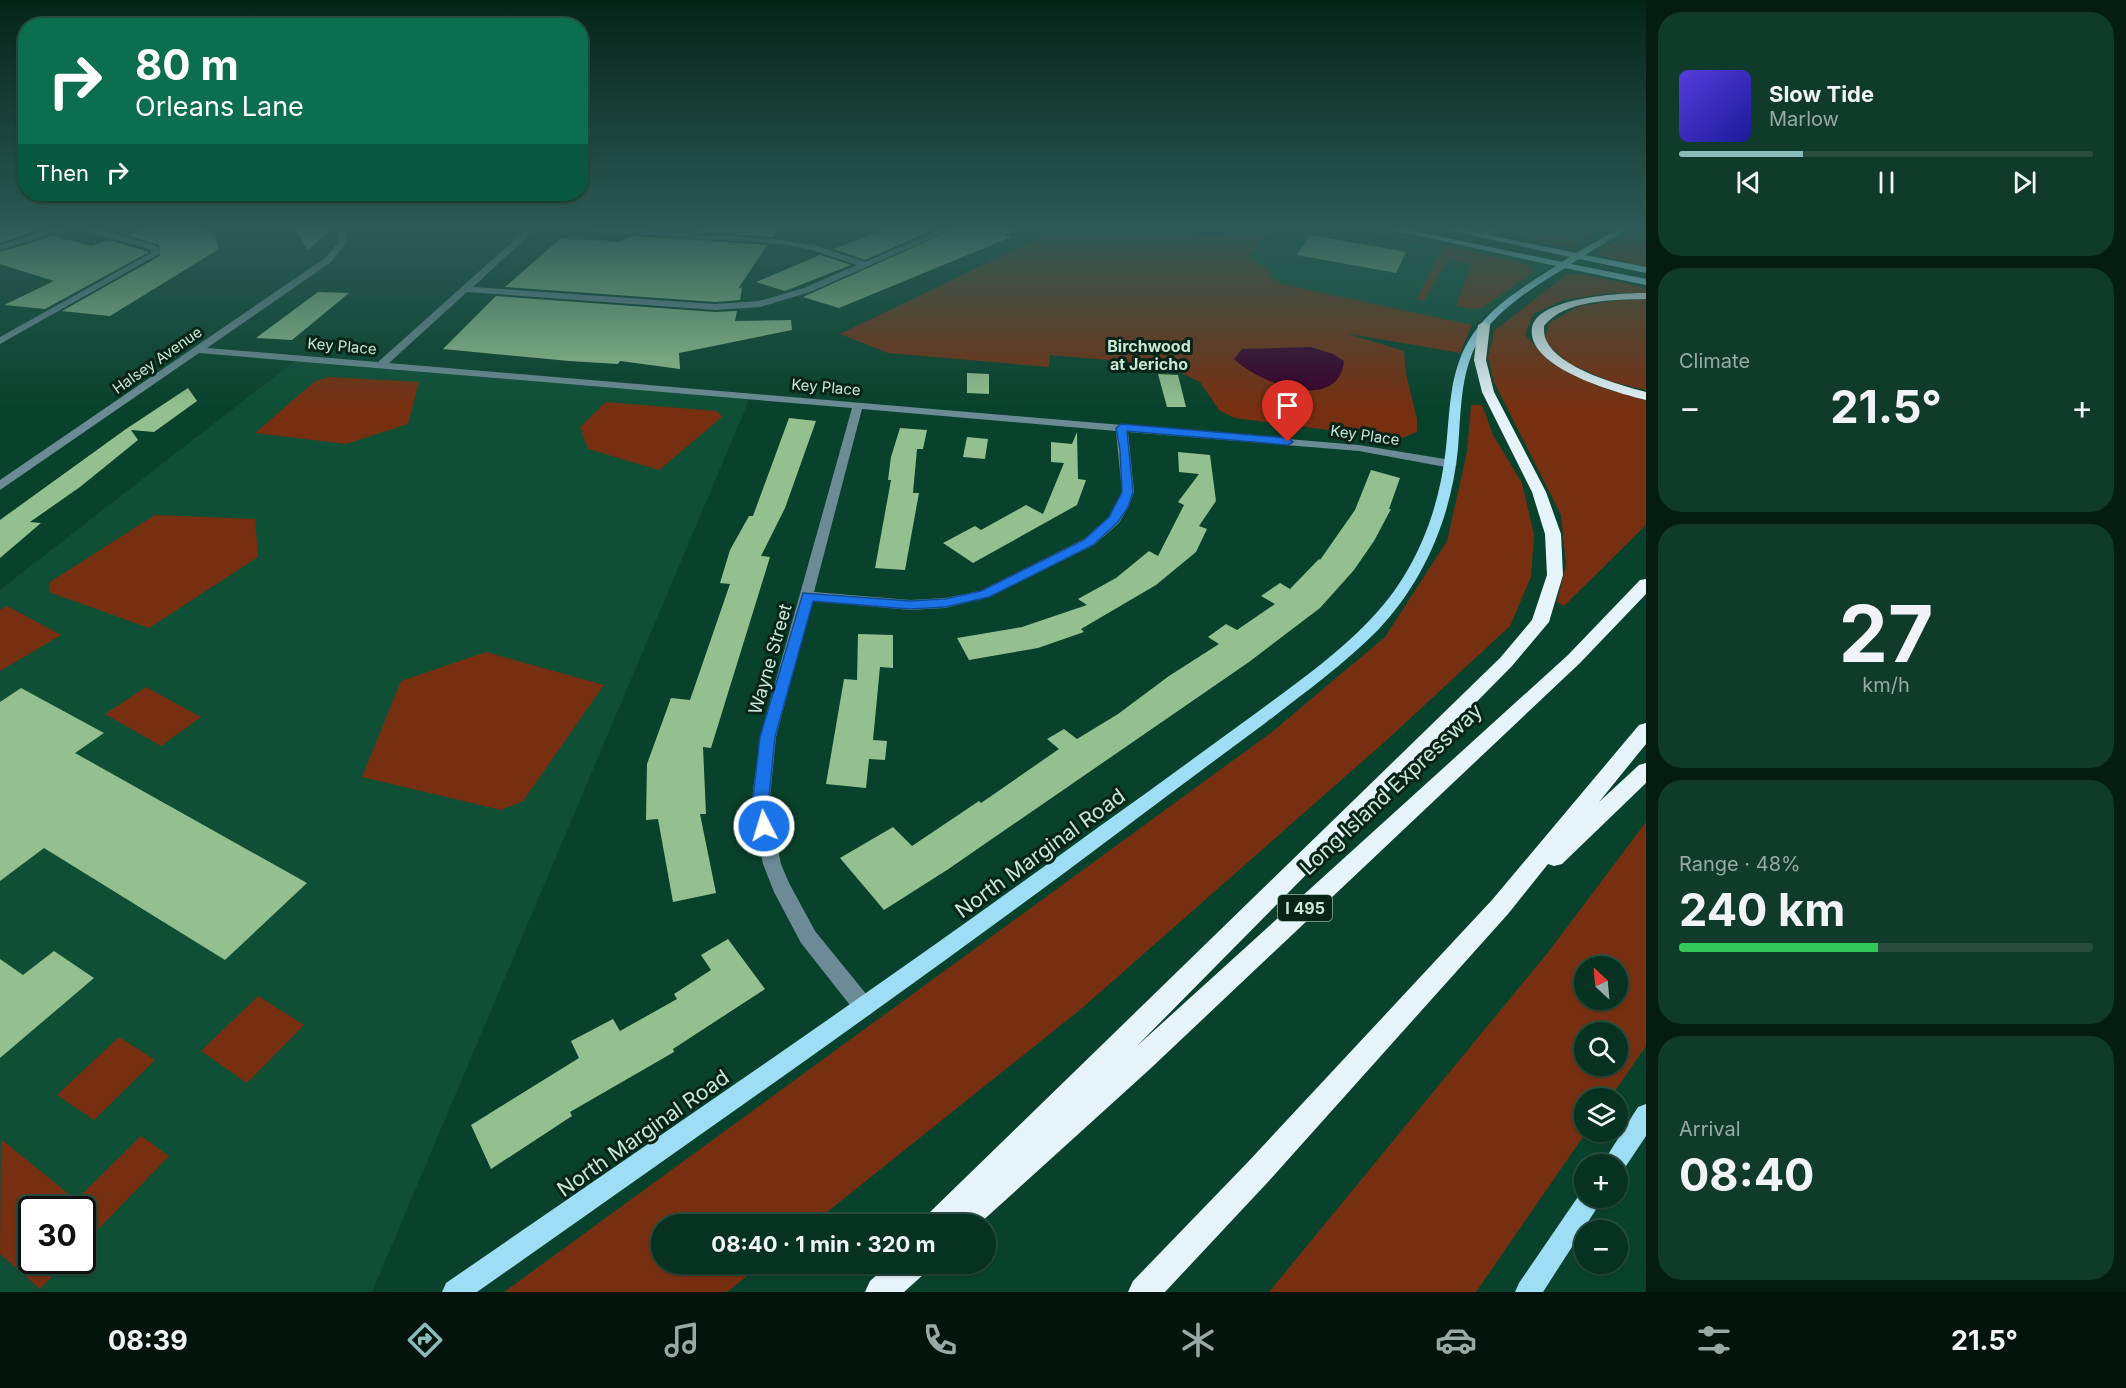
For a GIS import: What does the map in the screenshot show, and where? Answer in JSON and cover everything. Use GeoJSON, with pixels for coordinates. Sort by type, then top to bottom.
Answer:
{"type":"FeatureCollection","features":[{"type":"Feature","properties":{"kind":"highway"},"geometry":{"type":"LineString","coordinates":[[1646,296],[1607,297],[1576,303],[1554,311],[1541,322],[1538,337],[1544,347],[1564,364],[1609,385],[1646,396]]}},
{"type":"Feature","properties":{"kind":"highway"},"geometry":{"type":"LineString","coordinates":[[950,1214],[1506,663],[1540,622],[1555,575],[1553,534],[1539,492],[1488,392],[1480,360],[1484,325]]}},
{"type":"Feature","properties":{"kind":"highway","name":"Long Island Expressway"},"geometry":{"type":"LineString","coordinates":[[968,1214],[1141,1060],[1565,667],[1646,584]]}},
{"type":"Feature","properties":{"kind":"highway"},"geometry":{"type":"LineString","coordinates":[[1144,1292],[1257,1173],[1500,907],[1646,730]]}},
{"type":"Feature","properties":{"kind":"highway"},"geometry":{"type":"LineString","coordinates":[[1500,907],[1646,771]]}},
{"type":"Feature","properties":{"kind":"highway"},"geometry":{"type":"LineString","coordinates":[[872,1292],[890,1274]]}},
{"type":"Feature","properties":{"kind":"highway"},"geometry":{"type":"LineString","coordinates":[[881,1292],[901,1274]]}},
{"type":"Feature","properties":{"kind":"main road","name":"North Marginal Road"},"geometry":{"type":"LineString","coordinates":[[455,1292],[979,926],[1318,675],[1371,628],[1398,595],[1429,544],[1444,502],[1451,464],[1457,381],[1472,342],[1484,325],[1533,286]]}},
{"type":"Feature","properties":{"kind":"main road"},"geometry":{"type":"LineString","coordinates":[[1621,1154],[1646,1115]]}},
{"type":"Feature","properties":{"kind":"main road"},"geometry":{"type":"LineString","coordinates":[[1528,1292],[1585,1208]]}},
{"type":"Feature","properties":{"kind":"street"},"geometry":{"type":"LineString","coordinates":[[0,341],[97,286]]}},
{"type":"Feature","properties":{"kind":"street","name":"Halsey Avenue"},"geometry":{"type":"LineString","coordinates":[[4,481],[290,286]]}},
{"type":"Feature","properties":{"kind":"street"},"geometry":{"type":"LineString","coordinates":[[381,365],[469,286]]}},
{"type":"Feature","properties":{"kind":"street"},"geometry":{"type":"LineString","coordinates":[[466,289],[736,307],[782,299],[813,286]]}},
{"type":"Feature","properties":{"kind":"street","name":"Key Place"},"geometry":{"type":"LineString","coordinates":[[198,350],[1359,448],[1451,464]]}},
{"type":"Feature","properties":{"kind":"street","name":"Wayne Street"},"geometry":{"type":"LineString","coordinates":[[858,405],[768,737],[760,807],[772,864],[781,886],[808,937],[864,1007]]}},
{"type":"Feature","properties":{"kind":"street"},"geometry":{"type":"LineString","coordinates":[[807,596],[910,605],[945,603],[984,594],[1089,542],[1113,520],[1128,492],[1121,428]]}},
{"type":"Feature","properties":{"kind":"shaded area"},"geometry":{"type":"Polygon","coordinates":[[[939,286],[1293,286],[1472,325],[1460,353],[1345,333],[1404,351],[1406,374],[1417,419],[1417,432],[1400,439],[1234,418],[1219,410],[1200,382],[1164,365],[1050,355],[1049,367],[888,353],[840,334],[939,286]]]}},
{"type":"Feature","properties":{"kind":"shaded area"},"geometry":{"type":"Polygon","coordinates":[[[1293,286],[1522,286],[1472,325],[1293,286]]]}},
{"type":"Feature","properties":{"kind":"shaded area"},"geometry":{"type":"Polygon","coordinates":[[[1423,286],[1432,286],[1424,301],[1416,299],[1423,286]]]}},
{"type":"Feature","properties":{"kind":"shaded area"},"geometry":{"type":"Polygon","coordinates":[[[1463,286],[1513,286],[1482,308],[1471,309],[1456,306],[1463,286]]]}},
{"type":"Feature","properties":{"kind":"shaded area"},"geometry":{"type":"Polygon","coordinates":[[[1551,286],[1646,288],[1646,293],[1609,293],[1563,300],[1533,314],[1525,335],[1552,363],[1600,387],[1646,400],[1646,525],[1564,606],[1557,602],[1566,565],[1561,515],[1494,382],[1488,357],[1494,331],[1551,286]]]}},
{"type":"Feature","properties":{"kind":"shaded area"},"geometry":{"type":"Polygon","coordinates":[[[1646,299],[1646,390],[1612,382],[1570,364],[1544,342],[1549,323],[1579,306],[1646,299]]]}},
{"type":"Feature","properties":{"kind":"shaded area"},"geometry":{"type":"Polygon","coordinates":[[[1311,347],[1333,354],[1344,361],[1339,377],[1328,387],[1313,390],[1296,389],[1278,384],[1260,377],[1234,359],[1242,349],[1311,347]]]}},
{"type":"Feature","properties":{"kind":"shaded area"},"geometry":{"type":"Polygon","coordinates":[[[297,359],[750,398],[372,1292],[0,1292],[0,590],[297,359]]]}},
{"type":"Feature","properties":{"kind":"shaded area"},"geometry":{"type":"Polygon","coordinates":[[[329,377],[419,382],[408,424],[346,444],[255,433],[315,381],[329,377]]]}},
{"type":"Feature","properties":{"kind":"shaded area"},"geometry":{"type":"Polygon","coordinates":[[[606,402],[717,411],[722,417],[659,470],[588,449],[580,427],[606,402]]]}},
{"type":"Feature","properties":{"kind":"shaded area"},"geometry":{"type":"Polygon","coordinates":[[[1471,405],[1482,405],[1493,435],[1522,483],[1534,535],[1531,577],[1510,626],[1389,738],[1081,1009],[825,1214],[651,1214],[651,1274],[750,1274],[727,1292],[504,1292],[1272,732],[1385,637],[1447,541],[1467,452],[1471,405]]]}},
{"type":"Feature","properties":{"kind":"shaded area"},"geometry":{"type":"Polygon","coordinates":[[[155,515],[255,519],[258,557],[149,628],[49,592],[50,582],[155,515]]]}},
{"type":"Feature","properties":{"kind":"shaded area"},"geometry":{"type":"Polygon","coordinates":[[[7,606],[61,635],[0,671],[0,610],[7,606]]]}},
{"type":"Feature","properties":{"kind":"shaded area"},"geometry":{"type":"Polygon","coordinates":[[[486,652],[604,685],[523,801],[501,810],[362,777],[401,681],[486,652]]]}},
{"type":"Feature","properties":{"kind":"shaded area"},"geometry":{"type":"Polygon","coordinates":[[[146,687],[201,717],[161,746],[105,714],[146,687]]]}},
{"type":"Feature","properties":{"kind":"shaded area"},"geometry":{"type":"Polygon","coordinates":[[[1646,822],[1646,1046],[1628,1072],[1628,1022],[1574,1022],[1574,1076],[1625,1076],[1617,1088],[1574,1088],[1574,1142],[1579,1142],[1476,1292],[1269,1292],[1549,951],[1646,822]]]}},
{"type":"Feature","properties":{"kind":"shaded area"},"geometry":{"type":"Polygon","coordinates":[[[258,996],[304,1025],[247,1083],[201,1051],[258,996]]]}},
{"type":"Feature","properties":{"kind":"shaded area"},"geometry":{"type":"Polygon","coordinates":[[[119,1037],[155,1060],[94,1120],[57,1095],[119,1037]]]}},
{"type":"Feature","properties":{"kind":"shaded area"},"geometry":{"type":"Polygon","coordinates":[[[141,1136],[169,1156],[96,1232],[96,1196],[80,1196],[141,1136]]]}},
{"type":"Feature","properties":{"kind":"shaded area"},"geometry":{"type":"Polygon","coordinates":[[[1,1139],[71,1196],[18,1196],[18,1270],[0,1254],[1,1139]]]}},
{"type":"Feature","properties":{"kind":"shaded area"},"geometry":{"type":"Polygon","coordinates":[[[23,1274],[54,1274],[40,1289],[23,1274]]]}},
{"type":"Feature","properties":{"kind":"building"},"geometry":{"type":"Polygon","coordinates":[[[43,286],[86,286],[45,309],[4,305],[43,286]]]}},
{"type":"Feature","properties":{"kind":"building"},"geometry":{"type":"Polygon","coordinates":[[[106,286],[158,286],[110,316],[62,311],[106,286]]]}},
{"type":"Feature","properties":{"kind":"building"},"geometry":{"type":"Polygon","coordinates":[[[740,286],[738,289],[742,287],[740,300],[715,302],[505,287],[740,286]]]}},
{"type":"Feature","properties":{"kind":"building"},"geometry":{"type":"Polygon","coordinates":[[[770,286],[797,286],[785,291],[770,286]]]}},
{"type":"Feature","properties":{"kind":"building"},"geometry":{"type":"Polygon","coordinates":[[[827,286],[892,286],[839,308],[803,297],[827,286]]]}},
{"type":"Feature","properties":{"kind":"building"},"geometry":{"type":"Polygon","coordinates":[[[318,292],[349,293],[292,340],[256,338],[318,292]]]}},
{"type":"Feature","properties":{"kind":"building"},"geometry":{"type":"Polygon","coordinates":[[[496,296],[715,312],[737,311],[735,321],[791,320],[792,330],[679,353],[680,369],[620,361],[618,364],[569,361],[443,349],[496,296]]]}},
{"type":"Feature","properties":{"kind":"building"},"geometry":{"type":"Polygon","coordinates":[[[967,373],[989,374],[989,394],[967,393],[967,373]]]}},
{"type":"Feature","properties":{"kind":"building"},"geometry":{"type":"Polygon","coordinates":[[[1158,374],[1178,375],[1186,407],[1167,407],[1158,374]]]}},
{"type":"Feature","properties":{"kind":"building"},"geometry":{"type":"Polygon","coordinates":[[[188,388],[197,401],[154,432],[131,430],[138,440],[80,487],[30,522],[41,523],[0,558],[0,520],[126,429],[188,388]]]}},
{"type":"Feature","properties":{"kind":"building"},"geometry":{"type":"Polygon","coordinates":[[[789,418],[816,421],[785,508],[761,556],[770,557],[711,748],[703,747],[706,814],[700,814],[716,893],[673,902],[658,819],[646,820],[647,764],[671,698],[690,700],[730,584],[720,583],[730,550],[749,516],[753,516],[789,418]]]}},
{"type":"Feature","properties":{"kind":"building"},"geometry":{"type":"Polygon","coordinates":[[[900,428],[927,430],[923,449],[917,449],[913,493],[919,493],[905,570],[875,568],[891,480],[888,480],[891,457],[900,428]]]}},
{"type":"Feature","properties":{"kind":"building"},"geometry":{"type":"Polygon","coordinates":[[[1077,432],[1078,479],[1086,480],[1077,505],[973,563],[943,543],[975,526],[981,530],[1026,505],[1043,514],[1064,463],[1051,462],[1051,442],[1072,444],[1077,432]]]}},
{"type":"Feature","properties":{"kind":"building"},"geometry":{"type":"Polygon","coordinates":[[[967,437],[988,439],[985,459],[963,457],[967,437]]]}},
{"type":"Feature","properties":{"kind":"building"},"geometry":{"type":"Polygon","coordinates":[[[1178,452],[1210,455],[1216,501],[1199,526],[1207,529],[1196,552],[1156,585],[1081,629],[1084,632],[1038,648],[969,660],[957,638],[1022,627],[1087,605],[1078,599],[1116,578],[1149,551],[1158,556],[1184,505],[1178,502],[1199,474],[1179,472],[1178,452]]]}},
{"type":"Feature","properties":{"kind":"building"},"geometry":{"type":"Polygon","coordinates":[[[1371,470],[1400,478],[1389,509],[1391,509],[1374,541],[1354,570],[1320,608],[1249,662],[947,870],[884,910],[840,858],[893,827],[912,846],[979,801],[981,803],[1059,749],[1047,739],[1064,729],[1077,739],[1118,714],[1169,676],[1219,644],[1208,637],[1226,624],[1237,630],[1275,604],[1261,596],[1280,583],[1290,589],[1320,560],[1355,510],[1371,470]]]}},
{"type":"Feature","properties":{"kind":"building"},"geometry":{"type":"Polygon","coordinates":[[[858,634],[893,635],[893,668],[880,667],[873,740],[887,741],[885,760],[869,759],[866,788],[826,784],[844,679],[857,680],[858,634]]]}},
{"type":"Feature","properties":{"kind":"building"},"geometry":{"type":"Polygon","coordinates":[[[21,688],[104,733],[75,753],[307,883],[225,960],[44,848],[0,881],[0,702],[21,688]]]}},
{"type":"Feature","properties":{"kind":"building"},"geometry":{"type":"Polygon","coordinates":[[[728,939],[765,989],[673,1049],[674,1052],[570,1112],[572,1116],[491,1169],[471,1125],[579,1058],[571,1041],[613,1019],[620,1031],[677,999],[674,994],[711,970],[701,955],[728,939]]]}},
{"type":"Feature","properties":{"kind":"building"},"geometry":{"type":"Polygon","coordinates":[[[54,951],[94,978],[0,1058],[0,959],[23,975],[54,951]]]}},
{"type":"Feature","properties":{"kind":"district","name":"Birchwood at Jericho"},"geometry":{"type":"Point","coordinates":[1149,355]}},
{"type":"Feature","properties":{"kind":"route"},"geometry":{"type":"LineString","coordinates":[[764,826],[760,807],[768,737],[807,596],[910,605],[945,603],[984,594],[1008,584],[1089,542],[1113,520],[1128,492],[1128,472],[1121,428],[1288,442]]}}]}
